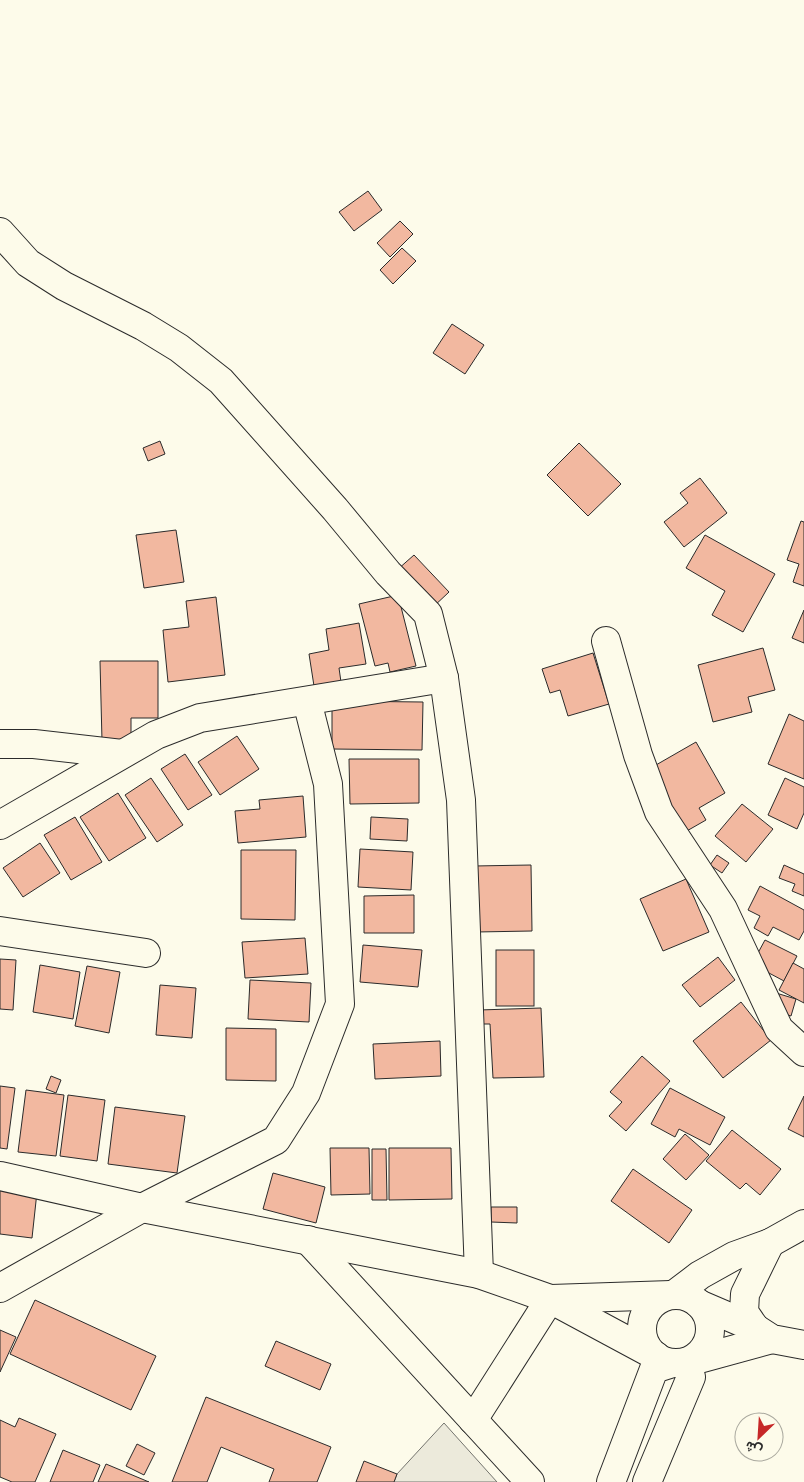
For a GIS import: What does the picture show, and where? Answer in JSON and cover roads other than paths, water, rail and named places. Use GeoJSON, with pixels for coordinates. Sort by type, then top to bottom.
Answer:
{"type":"FeatureCollection","features":[{"type":"Feature","properties":{"kind":"street"},"geometry":{"type":"LineString","coordinates":[[0,232],[28,263],[64,286],[135,321],[172,343],[222,381],[336,510],[388,573],[428,614],[444,678],[461,800],[479,1274]]}},
{"type":"Feature","properties":{"kind":"street"},"geometry":{"type":"LineString","coordinates":[[606,641],[638,755],[659,812],[723,909],[779,1029],[804,1052]]}},
{"type":"Feature","properties":{"kind":"street"},"geometry":{"type":"LineString","coordinates":[[0,825],[156,735],[200,718],[444,678]]}},
{"type":"Feature","properties":{"kind":"street"},"geometry":{"type":"LineString","coordinates":[[0,1288],[142,1208],[276,1140],[306,1093],[340,1004],[328,784],[307,701]]}},
{"type":"Feature","properties":{"kind":"street"},"geometry":{"type":"LineString","coordinates":[[0,744],[34,744],[122,754]]}},
{"type":"Feature","properties":{"kind":"street"},"geometry":{"type":"LineString","coordinates":[[0,931],[146,953]]}},
{"type":"Feature","properties":{"kind":"street"},"geometry":{"type":"LineString","coordinates":[[0,1176],[142,1208],[479,1274],[550,1299],[672,1360],[763,1333]]}},
{"type":"Feature","properties":{"kind":"street"},"geometry":{"type":"LineString","coordinates":[[647,1482],[691,1377],[672,1360],[648,1348],[643,1337],[642,1325],[645,1314],[653,1302],[682,1298],[700,1275],[734,1256],[770,1243],[804,1224]]}},
{"type":"Feature","properties":{"kind":"street"},"geometry":{"type":"LineString","coordinates":[[308,1240],[530,1482]]}},
{"type":"Feature","properties":{"kind":"street"},"geometry":{"type":"LineString","coordinates":[[763,1333],[744,1312],[745,1294],[770,1243]]}},
{"type":"Feature","properties":{"kind":"street"},"geometry":{"type":"LineString","coordinates":[[550,1299],[682,1298],[763,1333],[804,1345]]}},
{"type":"Feature","properties":{"kind":"street"},"geometry":{"type":"LineString","coordinates":[[611,1482],[654,1369],[704,1348],[709,1337],[708,1318],[682,1298]]}},
{"type":"Feature","properties":{"kind":"street"},"geometry":{"type":"LineString","coordinates":[[473,1420],[550,1299]]}}]}
